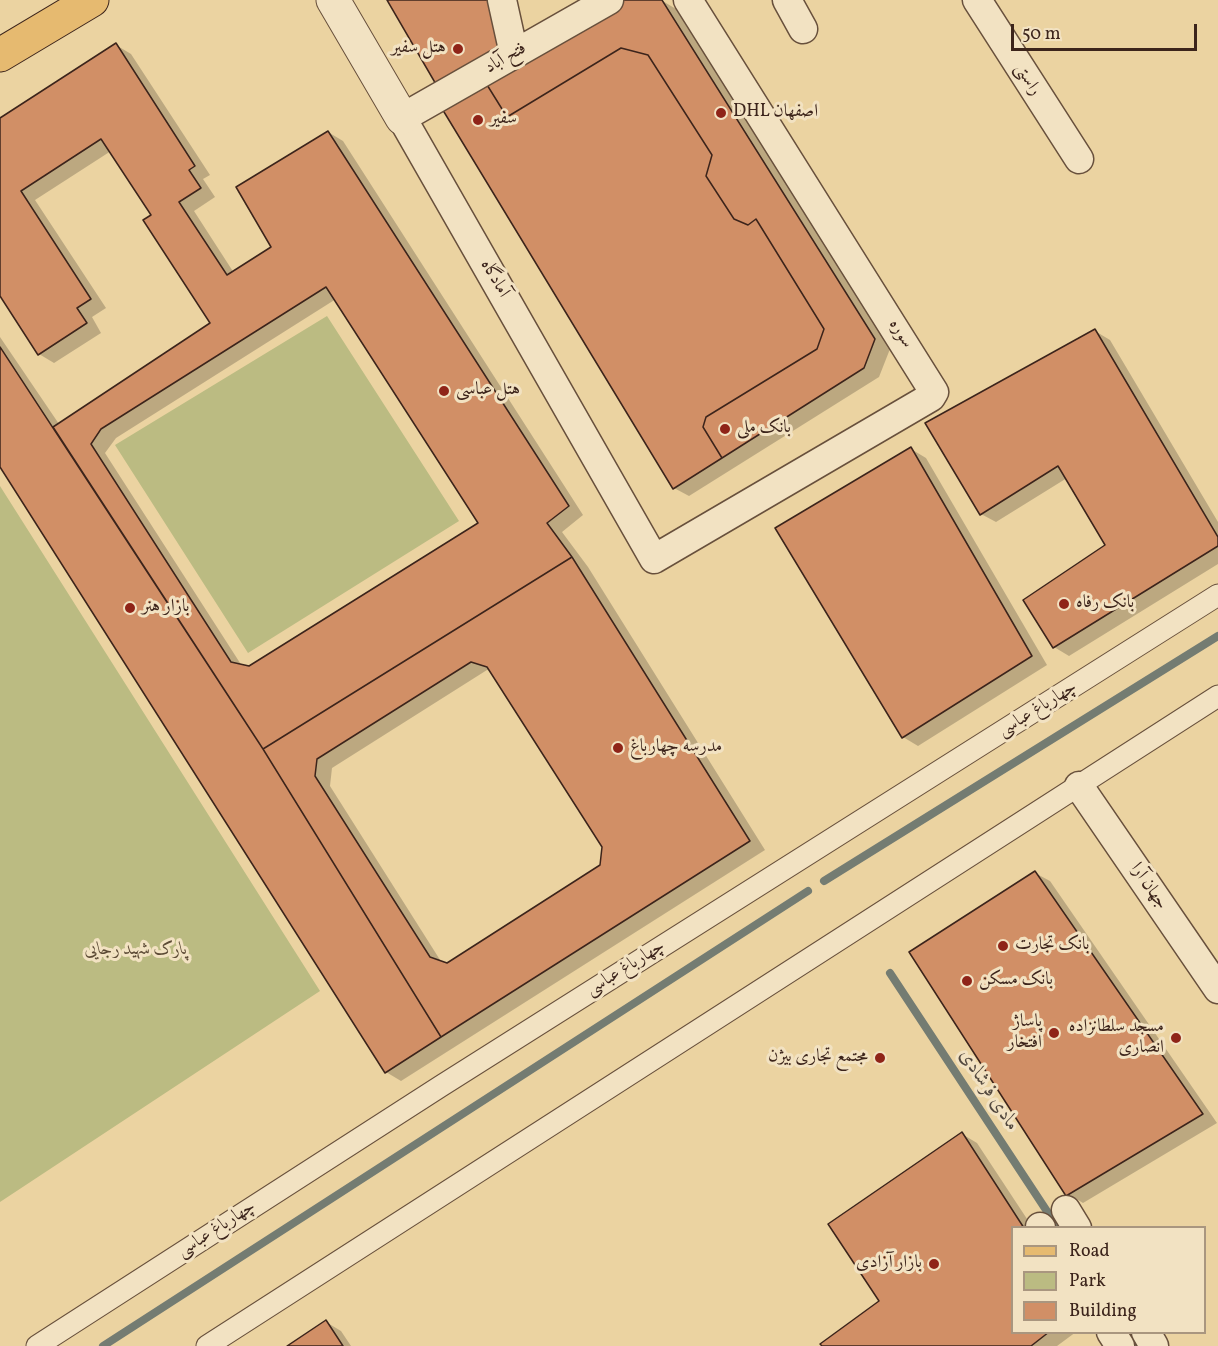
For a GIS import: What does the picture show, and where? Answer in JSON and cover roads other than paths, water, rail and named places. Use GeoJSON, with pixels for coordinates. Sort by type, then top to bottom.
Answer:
{"type":"FeatureCollection","features":[{"type":"Feature","properties":{"kind":"main road"},"geometry":{"type":"LineString","coordinates":[[0,55],[92,0]]}},
{"type":"Feature","properties":{"kind":"street","name":"آمادگاه"},"geometry":{"type":"LineString","coordinates":[[333,0],[654,559]]}},
{"type":"Feature","properties":{"kind":"street"},"geometry":{"type":"LineString","coordinates":[[502,0],[514,54]]}},
{"type":"Feature","properties":{"kind":"street","name":"فتح آباد"},"geometry":{"type":"LineString","coordinates":[[402,118],[609,0]]}},
{"type":"Feature","properties":{"kind":"street","name":"سوره"},"geometry":{"type":"LineString","coordinates":[[654,559],[931,397],[934,392],[688,0]]}},
{"type":"Feature","properties":{"kind":"street"},"geometry":{"type":"LineString","coordinates":[[787,0],[803,30]]}},
{"type":"Feature","properties":{"kind":"street","name":"راستی"},"geometry":{"type":"LineString","coordinates":[[977,0],[1079,159]]}},
{"type":"Feature","properties":{"kind":"street","name":"چهارباغ عباسی"},"geometry":{"type":"LineString","coordinates":[[37,1346],[450,1079],[1218,595]]}},
{"type":"Feature","properties":{"kind":"street"},"geometry":{"type":"LineString","coordinates":[[207,1346],[1218,696]]}},
{"type":"Feature","properties":{"kind":"street","name":"جهان آرا"},"geometry":{"type":"LineString","coordinates":[[1079,786],[1218,989]]}},
{"type":"Feature","properties":{"kind":"waterway"},"geometry":{"type":"LineString","coordinates":[[824,881],[1218,636]]}},
{"type":"Feature","properties":{"kind":"waterway"},"geometry":{"type":"LineString","coordinates":[[103,1346],[808,891]]}},
{"type":"Feature","properties":{"kind":"waterway","name":"مادی فرشادی"},"geometry":{"type":"LineString","coordinates":[[890,973],[1057,1226]]}},
{"type":"Feature","properties":{"kind":"waterway","name":"مادی فرشادی"},"geometry":{"type":"LineString","coordinates":[[1129,1334],[1137,1346]]}},
{"type":"Feature","properties":{"kind":"place","name":"هتل سفیر"},"geometry":{"type":"Point","coordinates":[458,49]}},
{"type":"Feature","properties":{"kind":"place","name":"DHL اصفهان"},"geometry":{"type":"Point","coordinates":[721,113]}},
{"type":"Feature","properties":{"kind":"place","name":"سفیر"},"geometry":{"type":"Point","coordinates":[478,120]}},
{"type":"Feature","properties":{"kind":"place","name":"هتل عباسی"},"geometry":{"type":"Point","coordinates":[444,391]}},
{"type":"Feature","properties":{"kind":"place","name":"بانک ملی"},"geometry":{"type":"Point","coordinates":[725,429]}},
{"type":"Feature","properties":{"kind":"place","name":"بانک رفاه"},"geometry":{"type":"Point","coordinates":[1064,604]}},
{"type":"Feature","properties":{"kind":"place","name":"بازار هنر"},"geometry":{"type":"Point","coordinates":[130,608]}},
{"type":"Feature","properties":{"kind":"place","name":"مدرسه چهارباغ"},"geometry":{"type":"Point","coordinates":[618,748]}},
{"type":"Feature","properties":{"kind":"place","name":"بانک تجارت"},"geometry":{"type":"Point","coordinates":[1003,946]}},
{"type":"Feature","properties":{"kind":"place","name":"بانک مسکن"},"geometry":{"type":"Point","coordinates":[967,981]}},
{"type":"Feature","properties":{"kind":"place","name":"پاساژ افتخار"},"geometry":{"type":"Point","coordinates":[1054,1033]}},
{"type":"Feature","properties":{"kind":"place","name":"مسجد سلطانزاده انصاری"},"geometry":{"type":"Point","coordinates":[1176,1038]}},
{"type":"Feature","properties":{"kind":"place","name":"مجتمع تجاری بیژن"},"geometry":{"type":"Point","coordinates":[880,1058]}},
{"type":"Feature","properties":{"kind":"place","name":"بازار آزادی"},"geometry":{"type":"Point","coordinates":[934,1264]}},
{"type":"Feature","properties":{"kind":"park label","name":"پارک شهید رجایی"},"geometry":{"type":"Point","coordinates":[136,951]}}]}
